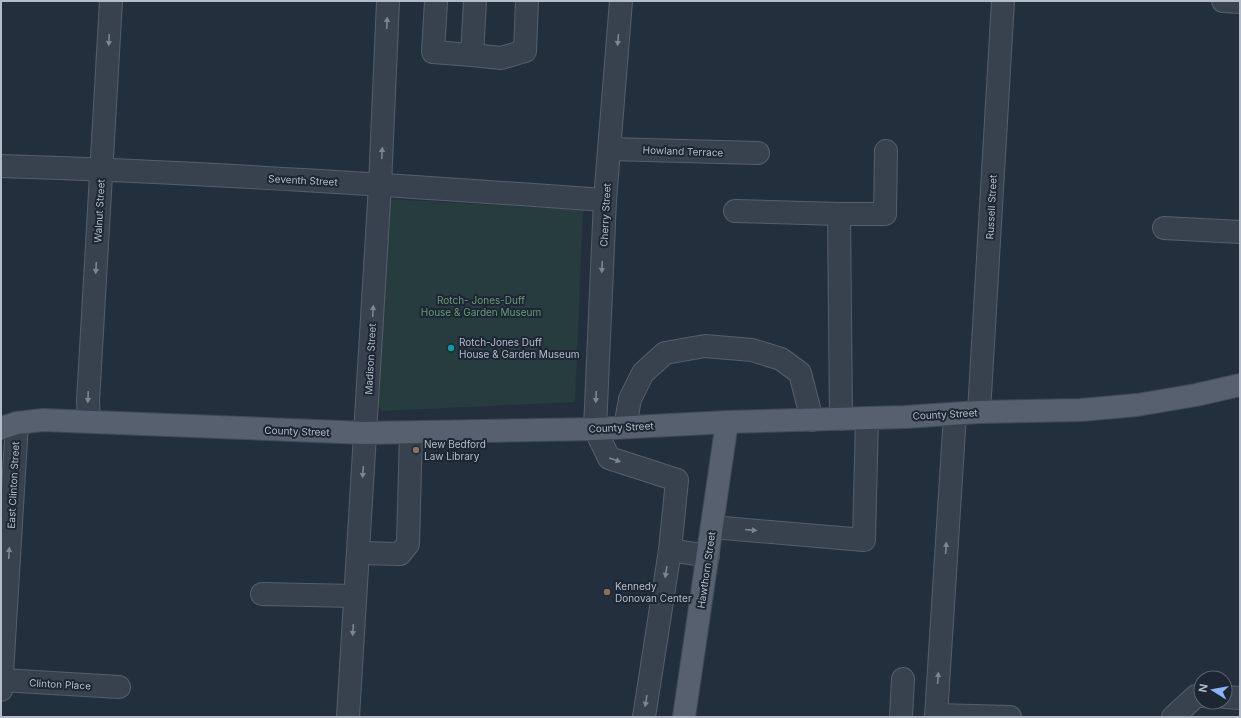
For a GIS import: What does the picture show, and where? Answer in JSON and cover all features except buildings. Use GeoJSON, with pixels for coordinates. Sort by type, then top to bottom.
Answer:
{"type":"FeatureCollection","features":[{"type":"Feature","properties":{"kind":"main road","name":"County Street"},"geometry":{"type":"LineString","coordinates":[[9,425],[44,420],[89,421],[365,433],[595,429],[979,412],[1081,410],[1137,405],[1196,395],[1240,385]]}},
{"type":"Feature","properties":{"kind":"main road","name":"Hawthorn Street"},"geometry":{"type":"LineString","coordinates":[[684,717],[727,422]]}},
{"type":"Feature","properties":{"kind":"street","name":"Walnut Street"},"geometry":{"type":"LineString","coordinates":[[89,421],[88,393],[111,1]]}},
{"type":"Feature","properties":{"kind":"street","name":"Madison Street"},"geometry":{"type":"LineString","coordinates":[[348,717],[380,184],[388,1]]}},
{"type":"Feature","properties":{"kind":"street"},"geometry":{"type":"LineString","coordinates":[[436,1],[433,52],[501,58],[525,51],[528,1]]}},
{"type":"Feature","properties":{"kind":"street"},"geometry":{"type":"LineString","coordinates":[[472,55],[475,1]]}},
{"type":"Feature","properties":{"kind":"street","name":"Cherry Street"},"geometry":{"type":"LineString","coordinates":[[595,429],[605,200],[621,1]]}},
{"type":"Feature","properties":{"kind":"street","name":"Russell Street"},"geometry":{"type":"LineString","coordinates":[[979,412],[1003,1]]}},
{"type":"Feature","properties":{"kind":"street"},"geometry":{"type":"LineString","coordinates":[[1223,1],[1240,2]]}},
{"type":"Feature","properties":{"kind":"street","name":"Howland Terrace"},"geometry":{"type":"LineString","coordinates":[[609,149],[758,153]]}},
{"type":"Feature","properties":{"kind":"street"},"geometry":{"type":"LineString","coordinates":[[735,211],[885,214],[886,151]]}},
{"type":"Feature","properties":{"kind":"street","name":"Seventh Street"},"geometry":{"type":"LineString","coordinates":[[1,166],[102,169],[380,184],[605,200]]}},
{"type":"Feature","properties":{"kind":"street"},"geometry":{"type":"LineString","coordinates":[[839,214],[841,419]]}},
{"type":"Feature","properties":{"kind":"street"},"geometry":{"type":"LineString","coordinates":[[1164,228],[1240,232]]}},
{"type":"Feature","properties":{"kind":"street"},"geometry":{"type":"LineString","coordinates":[[625,427],[630,399],[643,373],[665,354],[705,346],[752,350],[781,359],[800,373],[812,420]]}},
{"type":"Feature","properties":{"kind":"street"},"geometry":{"type":"LineString","coordinates":[[955,414],[936,716],[1010,717]]}},
{"type":"Feature","properties":{"kind":"street"},"geometry":{"type":"LineString","coordinates":[[712,527],[864,540],[867,418]]}},
{"type":"Feature","properties":{"kind":"street","name":"East Clinton Street"},"geometry":{"type":"LineString","coordinates":[[1,685],[9,425]]}},
{"type":"Feature","properties":{"kind":"street"},"geometry":{"type":"LineString","coordinates":[[595,429],[609,458],[677,480],[670,550],[644,717]]}},
{"type":"Feature","properties":{"kind":"street"},"geometry":{"type":"LineString","coordinates":[[358,553],[400,554],[408,544],[412,433]]}},
{"type":"Feature","properties":{"kind":"street"},"geometry":{"type":"LineString","coordinates":[[670,550],[708,556]]}},
{"type":"Feature","properties":{"kind":"street"},"geometry":{"type":"LineString","coordinates":[[262,594],[355,596]]}},
{"type":"Feature","properties":{"kind":"street"},"geometry":{"type":"LineString","coordinates":[[901,717],[903,679]]}},
{"type":"Feature","properties":{"kind":"street","name":"Clinton Place"},"geometry":{"type":"LineString","coordinates":[[1,685],[119,687]]}},
{"type":"Feature","properties":{"kind":"street"},"geometry":{"type":"LineString","coordinates":[[1173,717],[1193,699]]}},
{"type":"Feature","properties":{"kind":"green space","name":"Rotch- Jones-Duff House & Garden Museum"},"geometry":{"type":"Polygon","coordinates":[[[390,199],[583,210],[575,402],[382,411],[378,405],[390,199]]]}},
{"type":"Feature","properties":{"kind":"place","name":"Rotch-Jones Duff House & Garden Museum"},"geometry":{"type":"Point","coordinates":[451,348]}},
{"type":"Feature","properties":{"kind":"place","name":"New Bedford Law Library"},"geometry":{"type":"Point","coordinates":[416,450]}},
{"type":"Feature","properties":{"kind":"place","name":"Kennedy Donovan Center"},"geometry":{"type":"Point","coordinates":[607,592]}}]}
